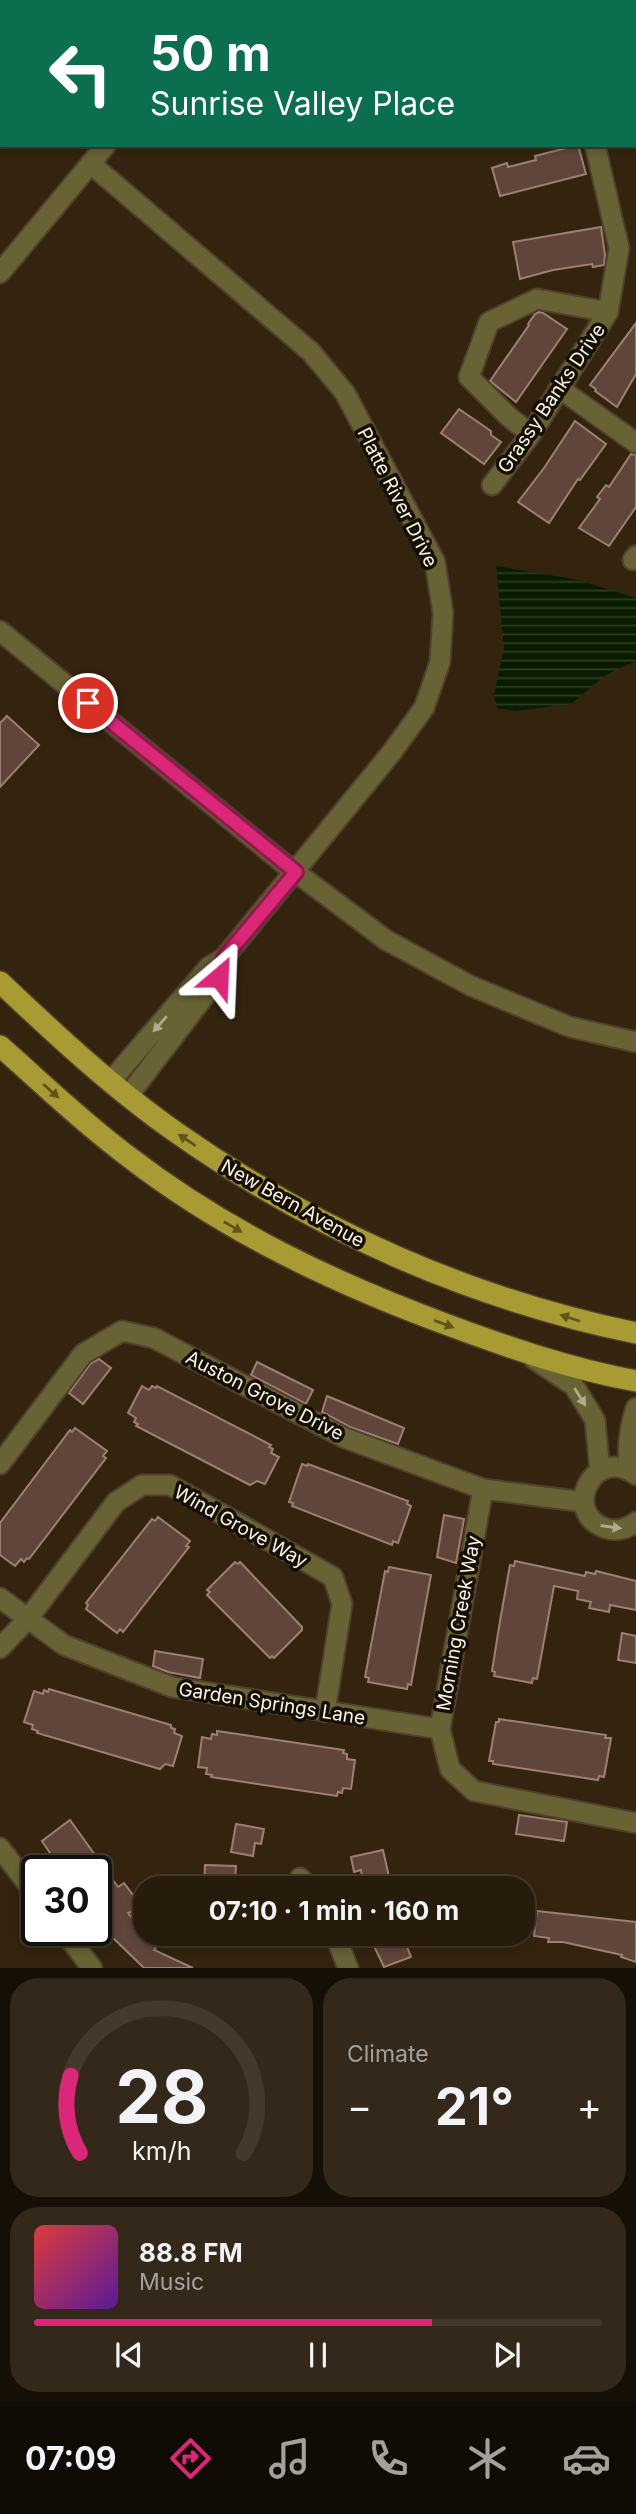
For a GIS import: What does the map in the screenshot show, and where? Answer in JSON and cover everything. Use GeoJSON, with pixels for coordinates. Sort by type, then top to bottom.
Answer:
{"type":"FeatureCollection","features":[{"type":"Feature","properties":{"kind":"main road","name":"New Bern Avenue"},"geometry":{"type":"LineString","coordinates":[[0,982],[110,1082],[175,1132],[242,1178],[373,1248],[441,1276],[582,1322],[636,1333]]}},
{"type":"Feature","properties":{"kind":"main road"},"geometry":{"type":"LineString","coordinates":[[0,1046],[129,1157],[228,1224],[323,1275],[380,1300],[527,1355],[636,1381]]}},
{"type":"Feature","properties":{"kind":"street"},"geometry":{"type":"LineString","coordinates":[[0,273],[104,147]]}},
{"type":"Feature","properties":{"kind":"street","name":"Grassy Banks Drive"},"geometry":{"type":"LineString","coordinates":[[492,485],[531,434],[608,312],[619,248],[595,147]]}},
{"type":"Feature","properties":{"kind":"street","name":"Platte River Drive"},"geometry":{"type":"LineString","coordinates":[[91,164],[311,352],[345,393],[435,562],[443,613],[440,662],[424,708],[392,752],[224,958],[209,967],[110,1082]]}},
{"type":"Feature","properties":{"kind":"street"},"geometry":{"type":"LineString","coordinates":[[531,434],[509,417],[469,377],[489,322],[537,299],[608,312]]}},
{"type":"Feature","properties":{"kind":"street"},"geometry":{"type":"LineString","coordinates":[[559,388],[636,443]]}},
{"type":"Feature","properties":{"kind":"street"},"geometry":{"type":"LineString","coordinates":[[0,631],[296,872],[386,940],[471,986],[570,1027],[636,1042]]}},
{"type":"Feature","properties":{"kind":"street","name":"Platte River Drive"},"geometry":{"type":"LineString","coordinates":[[128,1096],[219,977],[224,958]]}},
{"type":"Feature","properties":{"kind":"street","name":"Auston Grove Drive"},"geometry":{"type":"LineString","coordinates":[[0,1464],[83,1354],[122,1331],[154,1338],[345,1438],[483,1489],[584,1502]]}},
{"type":"Feature","properties":{"kind":"street"},"geometry":{"type":"LineString","coordinates":[[527,1355],[574,1386],[595,1420],[600,1471]]}},
{"type":"Feature","properties":{"kind":"street"},"geometry":{"type":"LineString","coordinates":[[633,1473],[627,1458],[629,1429],[636,1408]]}},
{"type":"Feature","properties":{"kind":"street"},"geometry":{"type":"LineString","coordinates":[[633,1473],[613,1467],[600,1471],[588,1482],[584,1502],[593,1520],[601,1526],[622,1529],[636,1522]]}},
{"type":"Feature","properties":{"kind":"street","name":"Wind Grove Way"},"geometry":{"type":"LineString","coordinates":[[0,1648],[27,1620],[116,1502],[142,1485],[170,1486],[333,1577],[342,1604],[325,1712]]}},
{"type":"Feature","properties":{"kind":"street","name":"Morning Creek Way"},"geometry":{"type":"LineString","coordinates":[[483,1489],[440,1728],[450,1769],[474,1791],[636,1823]]}},
{"type":"Feature","properties":{"kind":"street","name":"Garden Springs Lane"},"geometry":{"type":"LineString","coordinates":[[0,1598],[64,1645],[172,1687],[440,1728]]}},
{"type":"Feature","properties":{"kind":"street"},"geometry":{"type":"LineString","coordinates":[[0,1848],[21,1875]]}},
{"type":"Feature","properties":{"kind":"street"},"geometry":{"type":"LineString","coordinates":[[75,1946],[92,1968]]}},
{"type":"Feature","properties":{"kind":"street"},"geometry":{"type":"LineString","coordinates":[[340,1946],[348,1968]]}},
{"type":"Feature","properties":{"kind":"shaded area"},"geometry":{"type":"Polygon","coordinates":[[[496,566],[579,580],[636,598],[636,661],[606,675],[571,704],[516,711],[497,708],[494,695],[504,648],[496,566]]]}},
{"type":"Feature","properties":{"kind":"building"},"geometry":{"type":"Polygon","coordinates":[[[579,147],[586,174],[500,196],[492,168],[507,163],[508,167],[536,160],[535,156],[579,147]]]}},
{"type":"Feature","properties":{"kind":"building"},"geometry":{"type":"Polygon","coordinates":[[[601,227],[604,265],[593,267],[592,264],[553,270],[520,279],[513,242],[601,227]]]}},
{"type":"Feature","properties":{"kind":"building"},"geometry":{"type":"Polygon","coordinates":[[[539,312],[567,329],[516,402],[490,381],[535,314],[539,312]]]}},
{"type":"Feature","properties":{"kind":"building"},"geometry":{"type":"Polygon","coordinates":[[[636,323],[636,374],[617,407],[590,385],[636,323]]]}},
{"type":"Feature","properties":{"kind":"building"},"geometry":{"type":"Polygon","coordinates":[[[459,409],[491,431],[491,435],[501,442],[484,464],[441,433],[459,409]]]}},
{"type":"Feature","properties":{"kind":"building"},"geometry":{"type":"Polygon","coordinates":[[[575,421],[606,444],[580,480],[578,479],[549,523],[518,502],[575,421]]]}},
{"type":"Feature","properties":{"kind":"building"},"geometry":{"type":"Polygon","coordinates":[[[631,454],[636,455],[636,507],[609,546],[579,528],[600,499],[597,497],[606,485],[609,487],[631,454]]]}},
{"type":"Feature","properties":{"kind":"building"},"geometry":{"type":"Polygon","coordinates":[[[7,716],[39,745],[0,787],[0,723],[7,716]]]}},
{"type":"Feature","properties":{"kind":"building"},"geometry":{"type":"Polygon","coordinates":[[[99,1359],[111,1368],[83,1404],[69,1393],[91,1363],[99,1359]]]}},
{"type":"Feature","properties":{"kind":"building"},"geometry":{"type":"Polygon","coordinates":[[[257,1362],[313,1390],[306,1404],[251,1375],[257,1362]]]}},
{"type":"Feature","properties":{"kind":"building"},"geometry":{"type":"Polygon","coordinates":[[[142,1386],[149,1390],[152,1386],[157,1386],[271,1445],[271,1453],[279,1457],[265,1484],[257,1481],[250,1485],[136,1426],[136,1418],[128,1413],[142,1386]]]}},
{"type":"Feature","properties":{"kind":"building"},"geometry":{"type":"Polygon","coordinates":[[[327,1396],[404,1428],[398,1444],[350,1427],[322,1412],[327,1396]]]}},
{"type":"Feature","properties":{"kind":"building"},"geometry":{"type":"Polygon","coordinates":[[[75,1428],[107,1451],[103,1456],[106,1458],[29,1559],[24,1562],[21,1559],[15,1566],[0,1555],[0,1523],[70,1430],[72,1432],[75,1428]]]}},
{"type":"Feature","properties":{"kind":"building"},"geometry":{"type":"Polygon","coordinates":[[[302,1464],[408,1501],[407,1504],[411,1506],[398,1543],[393,1541],[392,1545],[292,1506],[293,1503],[289,1502],[302,1464]]]}},
{"type":"Feature","properties":{"kind":"building"},"geometry":{"type":"Polygon","coordinates":[[[444,1515],[464,1519],[456,1563],[437,1557],[444,1515]]]}},
{"type":"Feature","properties":{"kind":"building"},"geometry":{"type":"Polygon","coordinates":[[[158,1517],[190,1541],[186,1546],[189,1547],[123,1632],[120,1629],[117,1633],[86,1609],[86,1603],[152,1519],[155,1521],[158,1517]]]}},
{"type":"Feature","properties":{"kind":"building"},"geometry":{"type":"Polygon","coordinates":[[[515,1561],[585,1576],[586,1572],[595,1574],[596,1571],[636,1581],[636,1610],[610,1605],[609,1612],[589,1608],[591,1602],[577,1599],[578,1591],[554,1586],[537,1679],[533,1678],[532,1683],[494,1676],[495,1672],[492,1671],[510,1565],[514,1566],[515,1561]]]}},
{"type":"Feature","properties":{"kind":"building"},"geometry":{"type":"Polygon","coordinates":[[[235,1562],[240,1562],[302,1627],[274,1658],[270,1658],[207,1595],[210,1592],[207,1590],[235,1562]]]}},
{"type":"Feature","properties":{"kind":"building"},"geometry":{"type":"Polygon","coordinates":[[[389,1567],[431,1575],[411,1685],[408,1684],[407,1689],[368,1682],[369,1678],[365,1677],[385,1571],[388,1572],[389,1567]]]}},
{"type":"Feature","properties":{"kind":"building"},"geometry":{"type":"Polygon","coordinates":[[[622,1633],[636,1636],[636,1663],[618,1660],[622,1633]]]}},
{"type":"Feature","properties":{"kind":"building"},"geometry":{"type":"Polygon","coordinates":[[[155,1651],[203,1659],[200,1678],[168,1672],[153,1666],[155,1651]]]}},
{"type":"Feature","properties":{"kind":"building"},"geometry":{"type":"Polygon","coordinates":[[[49,1689],[171,1725],[171,1728],[175,1729],[174,1733],[182,1736],[173,1766],[165,1764],[160,1769],[37,1733],[38,1731],[32,1729],[33,1725],[24,1722],[34,1691],[43,1694],[44,1690],[48,1692],[49,1689]]]}},
{"type":"Feature","properties":{"kind":"building"},"geometry":{"type":"Polygon","coordinates":[[[499,1719],[606,1735],[605,1738],[611,1738],[604,1777],[599,1776],[598,1780],[493,1764],[493,1761],[489,1761],[496,1722],[499,1722],[499,1719]]]}},
{"type":"Feature","properties":{"kind":"building"},"geometry":{"type":"Polygon","coordinates":[[[217,1731],[344,1750],[347,1759],[355,1760],[351,1789],[343,1788],[342,1793],[338,1792],[337,1796],[211,1777],[212,1775],[206,1774],[207,1768],[198,1767],[202,1737],[211,1739],[212,1734],[217,1735],[217,1731]]]}},
{"type":"Feature","properties":{"kind":"building"},"geometry":{"type":"Polygon","coordinates":[[[519,1815],[567,1822],[564,1841],[516,1834],[519,1815]]]}},
{"type":"Feature","properties":{"kind":"building"},"geometry":{"type":"Polygon","coordinates":[[[70,1820],[95,1855],[51,1855],[42,1841],[70,1820]]]}},
{"type":"Feature","properties":{"kind":"building"},"geometry":{"type":"Polygon","coordinates":[[[236,1824],[264,1829],[261,1844],[255,1843],[253,1856],[231,1852],[236,1824]]]}},
{"type":"Feature","properties":{"kind":"building"},"geometry":{"type":"Polygon","coordinates":[[[383,1850],[389,1876],[362,1876],[361,1870],[354,1872],[351,1857],[383,1850]]]}},
{"type":"Feature","properties":{"kind":"building"},"geometry":{"type":"Polygon","coordinates":[[[205,1865],[236,1866],[235,1876],[205,1876],[205,1865]]]}},
{"type":"Feature","properties":{"kind":"building"},"geometry":{"type":"Polygon","coordinates":[[[112,1879],[118,1887],[124,1883],[133,1895],[133,1911],[128,1913],[133,1919],[133,1946],[157,1946],[154,1950],[193,1968],[144,1968],[112,1937],[112,1879]]]}},
{"type":"Feature","properties":{"kind":"building"},"geometry":{"type":"Polygon","coordinates":[[[537,1911],[636,1922],[636,1962],[621,1957],[622,1955],[563,1942],[548,1942],[549,1938],[535,1936],[537,1911]]]}},
{"type":"Feature","properties":{"kind":"building"},"geometry":{"type":"Polygon","coordinates":[[[374,1946],[407,1946],[411,1957],[384,1967],[374,1946]]]}},
{"type":"Feature","properties":{"kind":"route"},"geometry":{"type":"LineString","coordinates":[[88,703],[296,872],[224,958],[219,977]]}}]}
